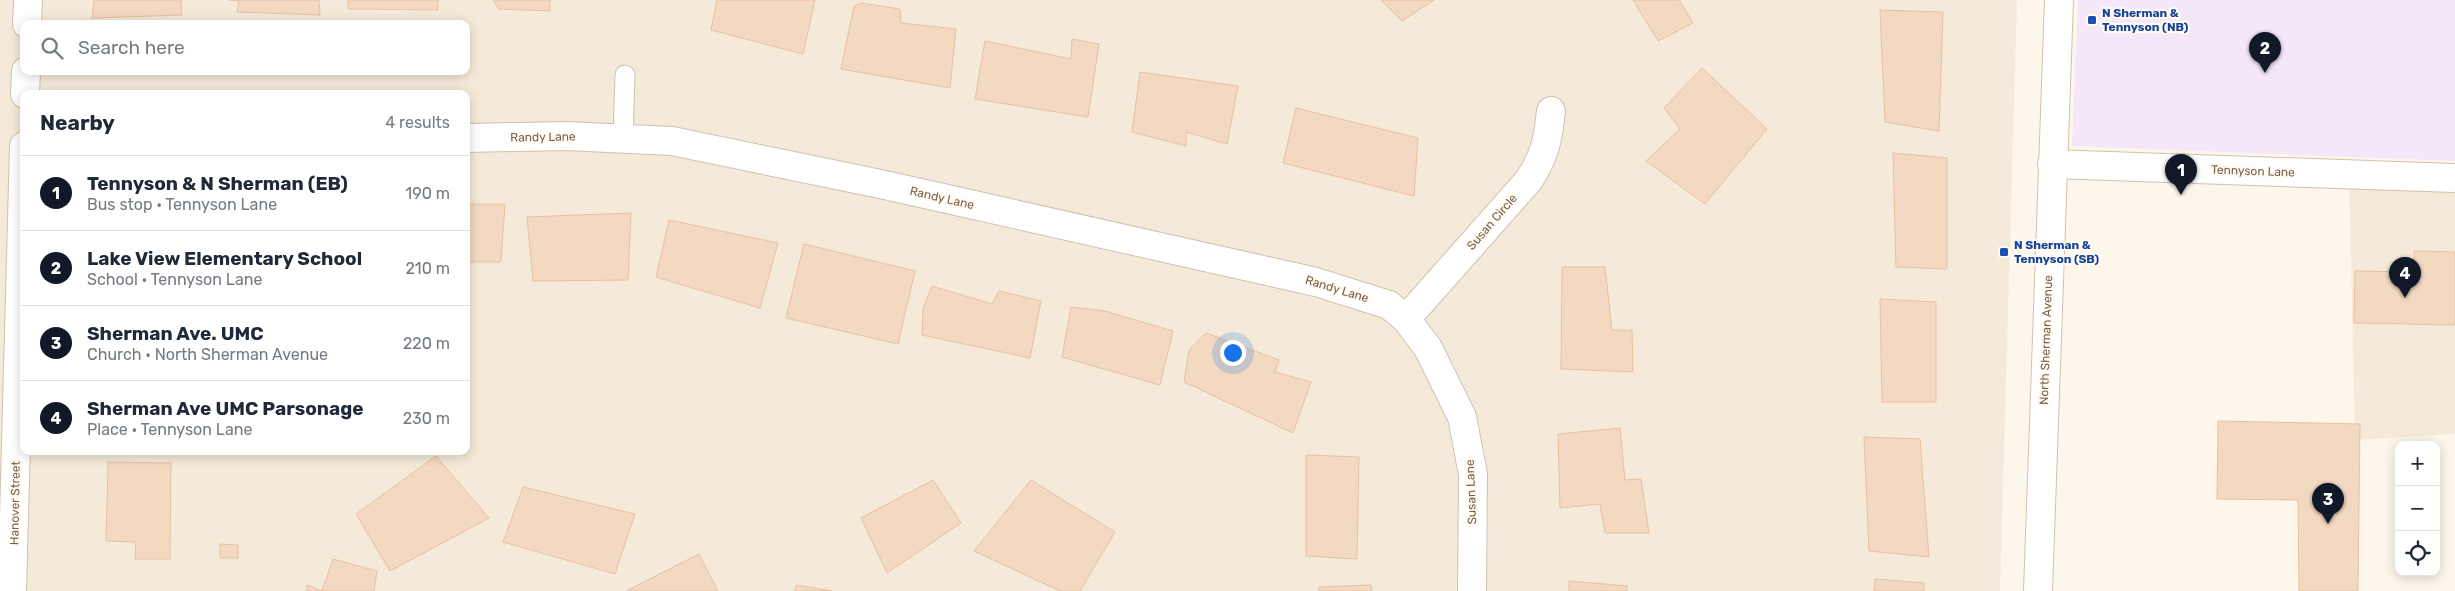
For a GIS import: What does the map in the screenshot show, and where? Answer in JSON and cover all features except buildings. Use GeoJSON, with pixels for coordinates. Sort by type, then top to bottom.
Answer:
{"type":"FeatureCollection","features":[{"type":"Feature","properties":{"kind":"street"},"geometry":{"type":"LineString","coordinates":[[27,20],[28,0]]}},
{"type":"Feature","properties":{"kind":"street","name":"North Sherman Avenue"},"geometry":{"type":"LineString","coordinates":[[2038,591],[2059,0]]}},
{"type":"Feature","properties":{"kind":"street"},"geometry":{"type":"LineString","coordinates":[[25,90],[26,75]]}},
{"type":"Feature","properties":{"kind":"street","name":"Susan Circle"},"geometry":{"type":"LineString","coordinates":[[1406,320],[1529,180],[1542,160],[1548,142],[1551,111]]}},
{"type":"Feature","properties":{"kind":"street","name":"Randy Lane"},"geometry":{"type":"LineString","coordinates":[[470,138],[566,136],[682,143],[1316,282],[1389,305],[1406,320]]}},
{"type":"Feature","properties":{"kind":"street","name":"Tennyson Lane"},"geometry":{"type":"LineString","coordinates":[[2052,164],[2455,178]]}},
{"type":"Feature","properties":{"kind":"street","name":"Hanover Street"},"geometry":{"type":"LineString","coordinates":[[12,591],[20,294]]}},
{"type":"Feature","properties":{"kind":"street","name":"Susan Lane"},"geometry":{"type":"LineString","coordinates":[[1406,320],[1428,348],[1462,417],[1468,441],[1473,474],[1472,591]]}},
{"type":"Feature","properties":{"kind":"lane"},"geometry":{"type":"LineString","coordinates":[[622,138],[625,75]]}},
{"type":"Feature","properties":{"kind":"shaded area"},"geometry":{"type":"Polygon","coordinates":[[[0,0],[2017,0],[2000,591],[0,591],[0,0]]]}},
{"type":"Feature","properties":{"kind":"shaded area"},"geometry":{"type":"Polygon","coordinates":[[[2078,0],[2455,0],[2455,161],[2072,146],[2078,0]]]}},
{"type":"Feature","properties":{"kind":"shaded area"},"geometry":{"type":"Polygon","coordinates":[[[2349,175],[2455,178],[2455,434],[2355,440],[2349,175]]]}},
{"type":"Feature","properties":{"kind":"place","name":"N Sherman & Tennyson (NB)"},"geometry":{"type":"Point","coordinates":[2092,20]}},
{"type":"Feature","properties":{"kind":"place","name":"Lake View Elementary School"},"geometry":{"type":"Point","coordinates":[2265,73]}},
{"type":"Feature","properties":{"kind":"place","name":"Tennyson & N Sherman (EB)"},"geometry":{"type":"Point","coordinates":[2181,195]}},
{"type":"Feature","properties":{"kind":"place","name":"N Sherman & Tennyson (SB)"},"geometry":{"type":"Point","coordinates":[2004,252]}},
{"type":"Feature","properties":{"kind":"place","name":"Sherman Ave UMC Parsonage"},"geometry":{"type":"Point","coordinates":[2405,298]}},
{"type":"Feature","properties":{"kind":"place","name":"Sherman Ave. UMC"},"geometry":{"type":"Point","coordinates":[2328,524]}}]}
